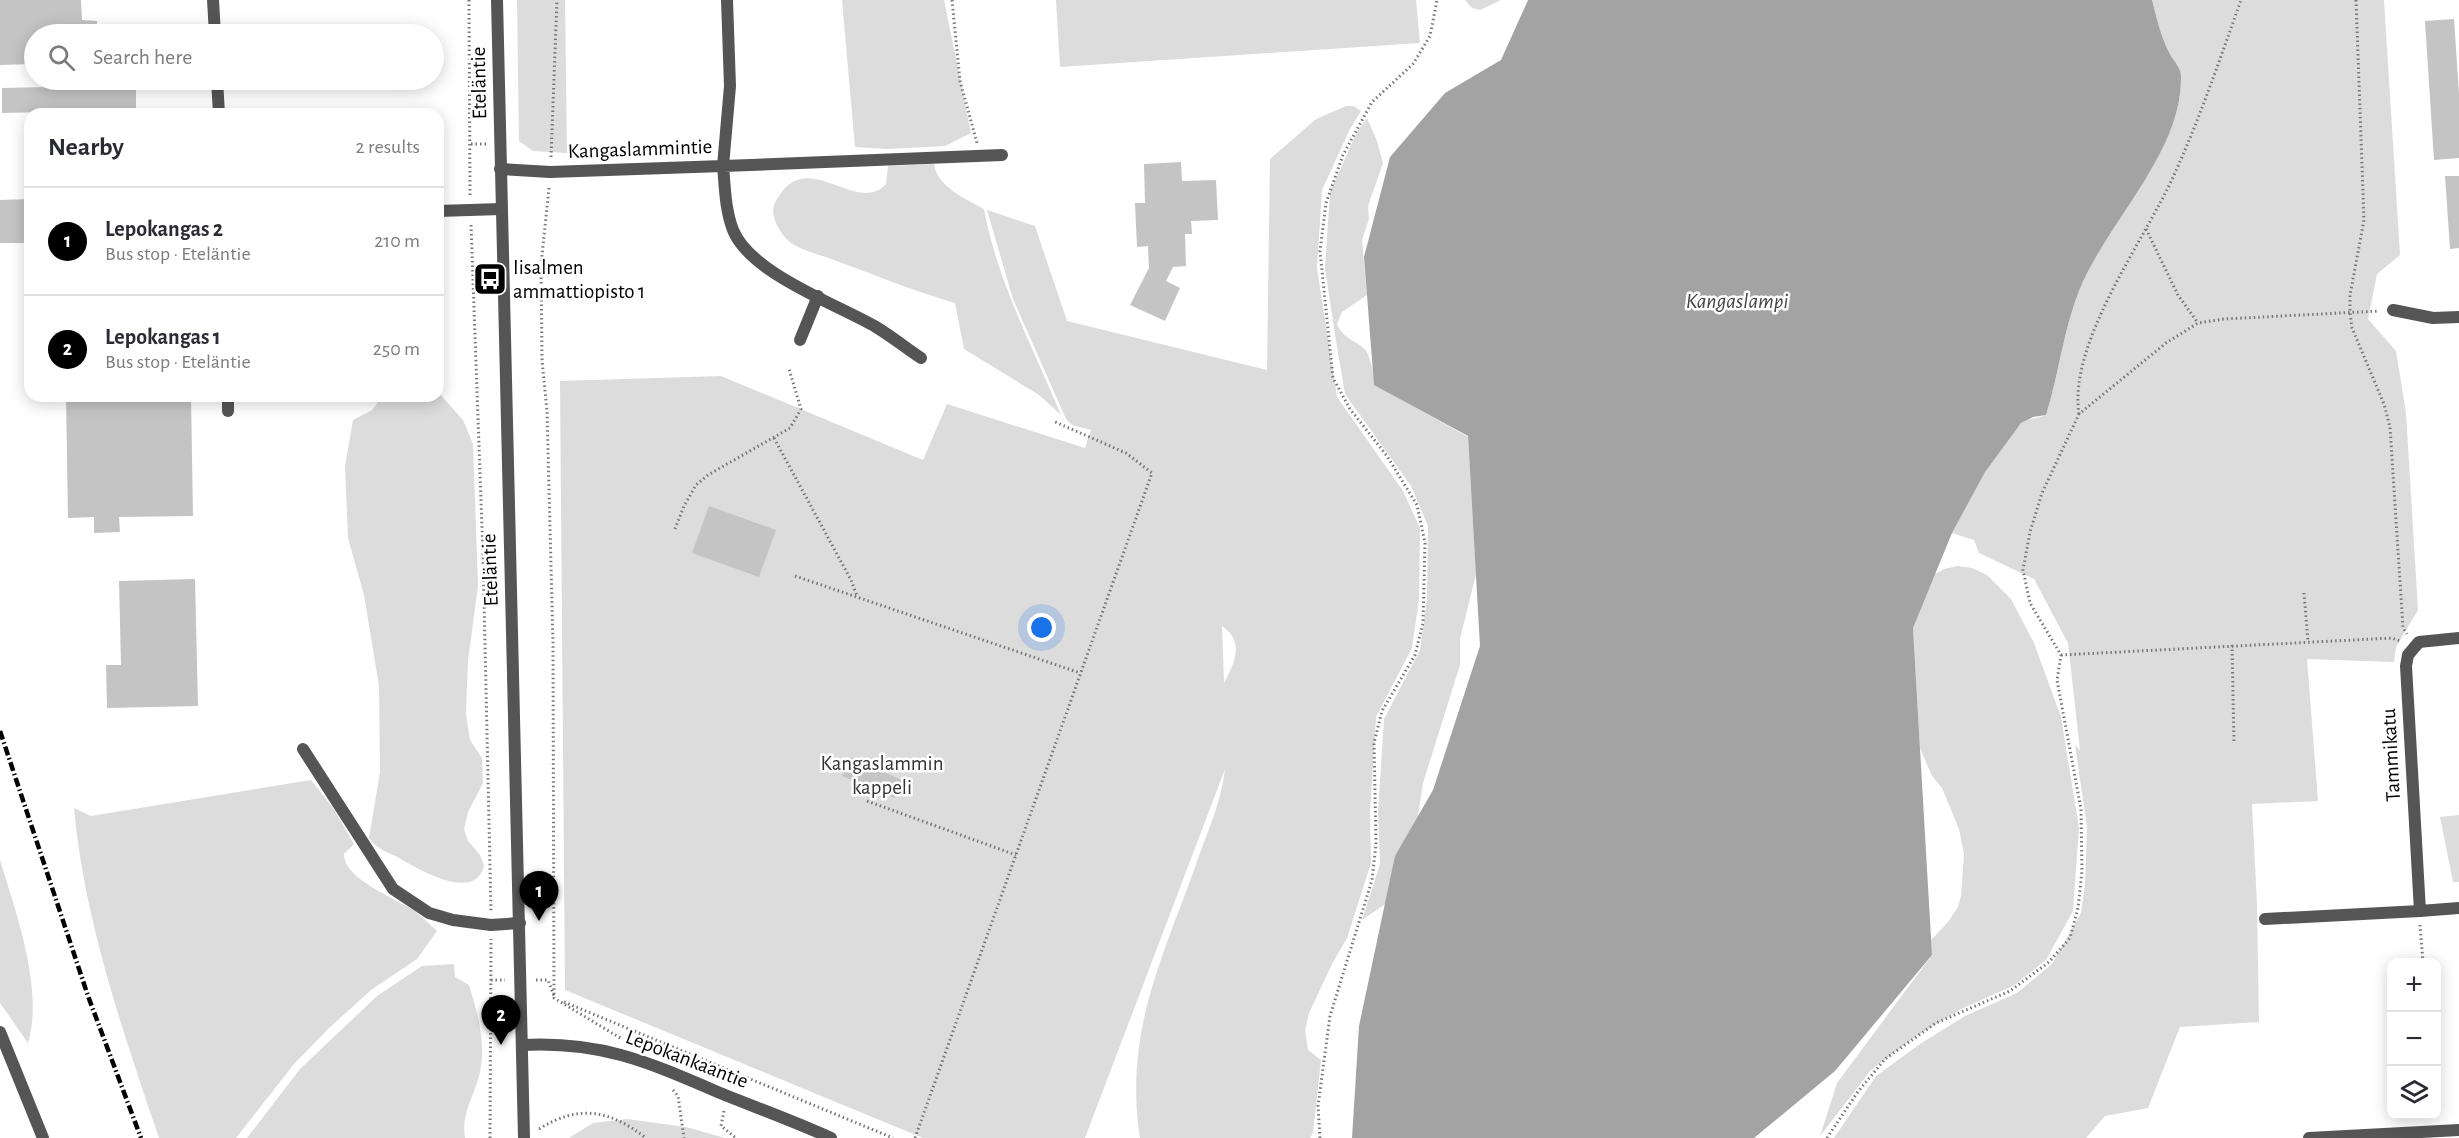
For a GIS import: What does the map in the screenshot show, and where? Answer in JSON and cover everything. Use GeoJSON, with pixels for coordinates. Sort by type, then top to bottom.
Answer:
{"type":"FeatureCollection","features":[{"type":"Feature","properties":{"kind":"street"},"geometry":{"type":"LineString","coordinates":[[213,0],[214,24]]}},
{"type":"Feature","properties":{"kind":"street","name":"Eteläntie"},"geometry":{"type":"LineString","coordinates":[[497,0],[521,980],[529,1135]]}},
{"type":"Feature","properties":{"kind":"street","name":"Kangaslammintie"},"geometry":{"type":"LineString","coordinates":[[500,169],[550,172],[723,166],[730,86],[727,0]]}},
{"type":"Feature","properties":{"kind":"street"},"geometry":{"type":"LineString","coordinates":[[218,90],[219,108]]}},
{"type":"Feature","properties":{"kind":"street"},"geometry":{"type":"LineString","coordinates":[[921,358],[877,327],[775,274],[742,245],[733,231],[726,208],[723,166],[1002,155]]}},
{"type":"Feature","properties":{"kind":"street"},"geometry":{"type":"LineString","coordinates":[[444,211],[501,209]]}},
{"type":"Feature","properties":{"kind":"street"},"geometry":{"type":"LineString","coordinates":[[800,340],[818,296]]}},
{"type":"Feature","properties":{"kind":"street"},"geometry":{"type":"LineString","coordinates":[[2393,310],[2433,318],[2459,317]]}},
{"type":"Feature","properties":{"kind":"street"},"geometry":{"type":"LineString","coordinates":[[228,402],[228,411]]}},
{"type":"Feature","properties":{"kind":"street"},"geometry":{"type":"LineString","coordinates":[[2413,646],[2419,642],[2459,638]]}},
{"type":"Feature","properties":{"kind":"street","name":"Tammikatu"},"geometry":{"type":"LineString","coordinates":[[2413,646],[2406,666],[2420,911]]}},
{"type":"Feature","properties":{"kind":"street"},"geometry":{"type":"LineString","coordinates":[[303,749],[393,889],[429,913],[453,920],[491,925],[520,923]]}},
{"type":"Feature","properties":{"kind":"street"},"geometry":{"type":"LineString","coordinates":[[2265,919],[2459,908]]}},
{"type":"Feature","properties":{"kind":"street"},"geometry":{"type":"LineString","coordinates":[[0,1032],[43,1138]]}},
{"type":"Feature","properties":{"kind":"street","name":"Lepokankaantie"},"geometry":{"type":"LineString","coordinates":[[523,1045],[549,1044],[605,1049],[647,1061],[831,1138]]}},
{"type":"Feature","properties":{"kind":"street"},"geometry":{"type":"LineString","coordinates":[[2309,1138],[2459,1130]]}},
{"type":"Feature","properties":{"kind":"path"},"geometry":{"type":"LineString","coordinates":[[469,0],[470,210],[483,555],[491,925],[490,1138]]}},
{"type":"Feature","properties":{"kind":"path"},"geometry":{"type":"LineString","coordinates":[[554,998],[553,643],[547,411],[542,360],[541,265],[550,172],[556,0]]}},
{"type":"Feature","properties":{"kind":"path"},"geometry":{"type":"LineString","coordinates":[[952,0],[960,81],[980,156]]}},
{"type":"Feature","properties":{"kind":"path"},"geometry":{"type":"LineString","coordinates":[[1320,1138],[1318,1106],[1330,1016],[1372,880],[1376,844],[1374,743],[1382,711],[1415,655],[1423,623],[1425,543],[1417,505],[1387,456],[1350,409],[1334,378],[1320,251],[1326,203],[1343,155],[1371,102],[1413,64],[1430,36],[1437,0]]}},
{"type":"Feature","properties":{"kind":"path"},"geometry":{"type":"LineString","coordinates":[[2079,414],[2078,395],[2087,354],[2104,310],[2174,178],[2202,111],[2241,0]]}},
{"type":"Feature","properties":{"kind":"path"},"geometry":{"type":"LineString","coordinates":[[2356,0],[2364,220],[2350,296],[2350,313],[2352,328],[2384,404],[2390,427],[2403,628],[2413,646]]}},
{"type":"Feature","properties":{"kind":"path"},"geometry":{"type":"LineString","coordinates":[[2146,230],[2178,295],[2198,323]]}},
{"type":"Feature","properties":{"kind":"path"},"geometry":{"type":"LineString","coordinates":[[1827,1138],[1857,1093],[1885,1059],[1936,1023],[2010,992],[2049,962],[2070,938],[2078,908],[2082,871],[2081,808],[2057,680],[2061,655],[2030,603],[2023,570],[2030,532],[2042,493],[2079,414],[2166,343],[2198,323],[2224,319],[2393,310]]}},
{"type":"Feature","properties":{"kind":"path"},"geometry":{"type":"LineString","coordinates":[[675,529],[696,485],[708,475],[790,428],[801,409],[789,369]]}},
{"type":"Feature","properties":{"kind":"path"},"geometry":{"type":"LineString","coordinates":[[915,1138],[1152,473],[1126,453],[1053,421]]}},
{"type":"Feature","properties":{"kind":"path"},"geometry":{"type":"LineString","coordinates":[[774,438],[851,580],[857,597]]}},
{"type":"Feature","properties":{"kind":"path"},"geometry":{"type":"LineString","coordinates":[[795,576],[1081,673]]}},
{"type":"Feature","properties":{"kind":"path"},"geometry":{"type":"LineString","coordinates":[[2304,593],[2308,641]]}},
{"type":"Feature","properties":{"kind":"path"},"geometry":{"type":"LineString","coordinates":[[2061,655],[2392,638],[2413,646]]}},
{"type":"Feature","properties":{"kind":"path"},"geometry":{"type":"LineString","coordinates":[[2232,645],[2234,742]]}},
{"type":"Feature","properties":{"kind":"path"},"geometry":{"type":"LineString","coordinates":[[867,801],[1016,855]]}},
{"type":"Feature","properties":{"kind":"path"},"geometry":{"type":"LineString","coordinates":[[2420,911],[2422,958]]}},
{"type":"Feature","properties":{"kind":"path"},"geometry":{"type":"LineString","coordinates":[[491,980],[548,980],[554,998],[623,1040]]}},
{"type":"Feature","properties":{"kind":"path"},"geometry":{"type":"LineString","coordinates":[[554,998],[892,1138]]}},
{"type":"Feature","properties":{"kind":"path"},"geometry":{"type":"LineString","coordinates":[[671,1087],[678,1096],[684,1138]]}},
{"type":"Feature","properties":{"kind":"path"},"geometry":{"type":"LineString","coordinates":[[728,1096],[721,1126],[736,1138]]}},
{"type":"Feature","properties":{"kind":"path"},"geometry":{"type":"LineString","coordinates":[[529,1135],[575,1113],[586,1112],[626,1122],[646,1138]]}},
{"type":"Feature","properties":{"kind":"green space"},"geometry":{"type":"Polygon","coordinates":[[[517,0],[565,0],[567,153],[533,151],[519,141],[517,0]]]}},
{"type":"Feature","properties":{"kind":"green space"},"geometry":{"type":"Polygon","coordinates":[[[842,0],[944,0],[971,133],[945,146],[886,149],[855,147],[842,0]]]}},
{"type":"Feature","properties":{"kind":"green space"},"geometry":{"type":"Polygon","coordinates":[[[1056,0],[1416,0],[1420,43],[1060,67],[1056,0]]]}},
{"type":"Feature","properties":{"kind":"green space"},"geometry":{"type":"Polygon","coordinates":[[[1465,0],[1501,0],[1480,10],[1472,8],[1465,0]]]}},
{"type":"Feature","properties":{"kind":"green space"},"geometry":{"type":"Polygon","coordinates":[[[2152,0],[2384,0],[2400,255],[2377,274],[2368,319],[2396,351],[2406,413],[2418,610],[2396,647],[2394,662],[2307,659],[2318,801],[2252,804],[2259,1022],[2180,1027],[2148,1108],[2105,1116],[2086,1138],[1834,1138],[1876,1076],[1920,1044],[1965,1016],[2017,993],[2052,964],[2081,913],[2085,884],[2087,827],[2075,745],[2080,750],[2068,643],[2034,579],[1979,553],[1974,540],[1952,533],[1983,475],[2010,435],[2023,422],[2046,415],[2069,321],[2079,291],[2091,265],[2141,186],[2170,132],[2178,104],[2181,73],[2165,42],[2152,0]]]}},
{"type":"Feature","properties":{"kind":"green space","name":"Kangaslammin kappeli"},"geometry":{"type":"Polygon","coordinates":[[[1346,106],[1354,106],[1361,111],[1350,129],[1322,190],[1317,268],[1337,397],[1403,491],[1420,528],[1419,599],[1412,648],[1376,717],[1370,812],[1371,863],[1347,938],[1309,1013],[1305,1030],[1308,1050],[1321,1060],[1313,1133],[1310,1138],[1140,1138],[1136,1093],[1143,1022],[1162,956],[1215,812],[1225,769],[1085,1138],[923,1138],[565,990],[560,381],[721,376],[923,460],[947,404],[1085,448],[1091,430],[1072,425],[1066,419],[1013,299],[987,210],[1035,226],[1067,321],[1267,370],[1270,159],[1316,119],[1346,106]],[[1222,626],[1224,683],[1236,653],[1234,639],[1222,626]]]}},
{"type":"Feature","properties":{"kind":"green space"},"geometry":{"type":"Polygon","coordinates":[[[1367,118],[1383,163],[1368,206],[1369,219],[1362,240],[1367,295],[1342,312],[1337,324],[1343,334],[1368,354],[1375,385],[1468,437],[1476,574],[1460,639],[1460,665],[1423,783],[1407,889],[1362,920],[1380,864],[1378,813],[1384,719],[1420,650],[1427,599],[1428,526],[1411,486],[1345,394],[1335,335],[1325,268],[1330,192],[1357,132],[1367,118]]]}},
{"type":"Feature","properties":{"kind":"green space"},"geometry":{"type":"Polygon","coordinates":[[[934,164],[936,172],[946,186],[984,209],[1007,288],[1061,415],[1039,395],[964,349],[955,303],[801,248],[791,243],[778,228],[773,211],[775,203],[791,183],[804,178],[861,193],[874,192],[886,184],[888,166],[934,164]]]}},
{"type":"Feature","properties":{"kind":"green space"},"geometry":{"type":"Polygon","coordinates":[[[444,399],[463,420],[473,444],[478,586],[468,661],[466,714],[470,740],[482,758],[483,783],[468,812],[464,829],[468,841],[480,855],[484,866],[479,877],[470,882],[458,883],[432,875],[379,848],[369,838],[380,772],[379,686],[364,595],[348,538],[345,466],[353,420],[372,410],[378,402],[444,402],[444,399]]]}},
{"type":"Feature","properties":{"kind":"green space"},"geometry":{"type":"Polygon","coordinates":[[[1958,566],[1972,568],[1987,575],[2011,599],[2034,643],[2061,717],[2079,828],[2073,911],[2046,960],[2013,986],[1961,1009],[1915,1037],[1871,1070],[1820,1136],[1837,1083],[1932,955],[1931,940],[1948,922],[1958,907],[1961,896],[1964,854],[1959,829],[1942,788],[1932,776],[1920,748],[1913,628],[1932,576],[1944,569],[1958,566]]]}},
{"type":"Feature","properties":{"kind":"green space"},"geometry":{"type":"Polygon","coordinates":[[[311,780],[333,808],[354,844],[344,854],[346,863],[352,872],[372,888],[416,912],[437,931],[417,959],[371,990],[294,1064],[236,1138],[159,1138],[119,1017],[96,934],[86,892],[74,808],[91,816],[311,780]]]}},
{"type":"Feature","properties":{"kind":"green space"},"geometry":{"type":"Polygon","coordinates":[[[2459,815],[2459,882],[2453,882],[2440,817],[2459,815]]]}},
{"type":"Feature","properties":{"kind":"green space"},"geometry":{"type":"Polygon","coordinates":[[[0,860],[20,927],[30,975],[33,999],[28,1043],[0,1003],[0,860]]]}},
{"type":"Feature","properties":{"kind":"green space"},"geometry":{"type":"Polygon","coordinates":[[[454,964],[455,977],[469,985],[482,1042],[479,1076],[466,1113],[465,1138],[247,1138],[300,1069],[377,996],[422,966],[454,964]]]}},
{"type":"Feature","properties":{"kind":"green space"},"geometry":{"type":"Polygon","coordinates":[[[627,1119],[686,1127],[725,1138],[569,1138],[593,1123],[627,1119]]]}},
{"type":"Feature","properties":{"kind":"water","name":"Kangaslampi"},"geometry":{"type":"Polygon","coordinates":[[[1528,0],[2152,0],[2165,42],[2181,73],[2178,104],[2170,132],[2141,186],[2091,265],[2079,291],[2069,321],[2046,415],[2033,417],[2021,423],[1985,472],[1952,533],[1913,628],[1932,955],[1835,1071],[1754,1138],[1352,1138],[1359,1026],[1395,856],[1433,790],[1480,646],[1468,436],[1374,385],[1364,257],[1390,157],[1445,93],[1501,60],[1528,0]]]}},
{"type":"Feature","properties":{"kind":"building"},"geometry":{"type":"Polygon","coordinates":[[[0,0],[81,0],[82,20],[97,21],[97,24],[24,24],[24,64],[0,65],[0,0]]]}},
{"type":"Feature","properties":{"kind":"building"},"geometry":{"type":"Polygon","coordinates":[[[2454,19],[2459,94],[2459,158],[2434,160],[2425,21],[2454,19]]]}},
{"type":"Feature","properties":{"kind":"building"},"geometry":{"type":"Polygon","coordinates":[[[2,88],[136,90],[136,108],[24,108],[24,113],[2,113],[2,88]]]}},
{"type":"Feature","properties":{"kind":"building"},"geometry":{"type":"Polygon","coordinates":[[[1181,162],[1182,181],[1216,180],[1218,220],[1191,221],[1192,234],[1185,234],[1186,266],[1173,267],[1166,281],[1180,288],[1165,321],[1130,305],[1149,268],[1148,246],[1137,247],[1135,203],[1145,203],[1144,164],[1181,162]]]}},
{"type":"Feature","properties":{"kind":"building"},"geometry":{"type":"Polygon","coordinates":[[[2445,176],[2459,176],[2459,248],[2450,249],[2445,176]]]}},
{"type":"Feature","properties":{"kind":"building"},"geometry":{"type":"Polygon","coordinates":[[[24,199],[24,243],[0,243],[0,200],[24,199]]]}},
{"type":"Feature","properties":{"kind":"building"},"geometry":{"type":"Polygon","coordinates":[[[66,402],[191,402],[193,516],[119,517],[120,532],[94,533],[94,517],[68,518],[66,402]]]}},
{"type":"Feature","properties":{"kind":"building"},"geometry":{"type":"Polygon","coordinates":[[[709,506],[776,530],[759,577],[692,553],[709,506]]]}},
{"type":"Feature","properties":{"kind":"building"},"geometry":{"type":"Polygon","coordinates":[[[195,579],[198,706],[107,708],[106,665],[121,665],[119,581],[195,579]]]}},
{"type":"Feature","properties":{"kind":"building"},"geometry":{"type":"Polygon","coordinates":[[[850,757],[902,780],[894,798],[842,776],[850,757]]]}},
{"type":"Feature","properties":{"kind":"railway"},"geometry":{"type":"LineString","coordinates":[[0,731],[88,996],[141,1138]]}},
{"type":"Feature","properties":{"kind":"place","name":"Iisalmen ammattiopisto 1"},"geometry":{"type":"Point","coordinates":[490,279]}},
{"type":"Feature","properties":{"kind":"place","name":"Lepokangas 2"},"geometry":{"type":"Point","coordinates":[539,921]}},
{"type":"Feature","properties":{"kind":"place","name":"Lepokangas 1"},"geometry":{"type":"Point","coordinates":[501,1045]}}]}
